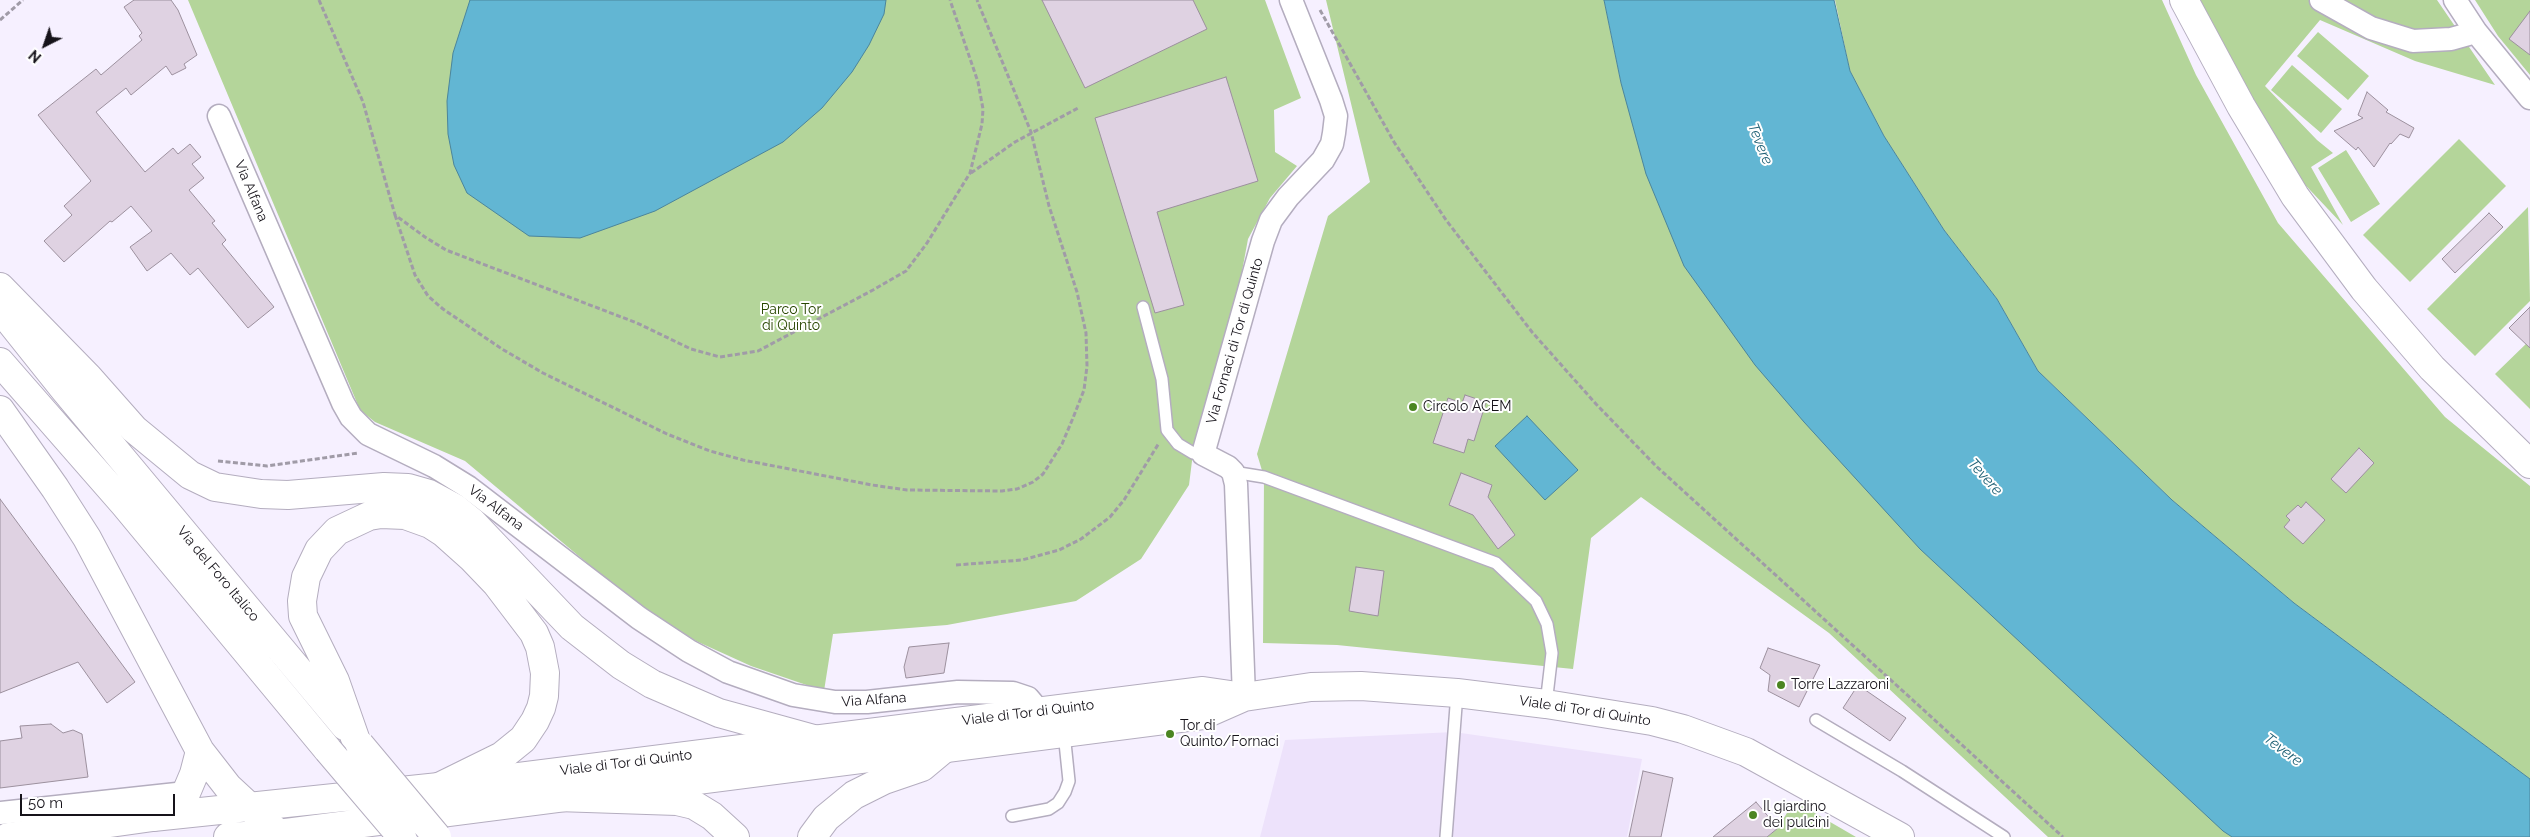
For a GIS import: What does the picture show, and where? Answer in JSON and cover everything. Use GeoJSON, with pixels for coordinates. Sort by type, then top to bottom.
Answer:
{"type":"FeatureCollection","features":[{"type":"Feature","properties":{"kind":"main road"},"geometry":{"type":"LineString","coordinates":[[2186,0],[2241,106],[2280,171],[2359,283],[2432,368],[2530,464]]}},
{"type":"Feature","properties":{"kind":"main road"},"geometry":{"type":"LineString","coordinates":[[0,287],[88,377],[134,429],[190,475],[215,487],[248,494],[288,495],[390,487],[408,488],[429,494],[455,508],[471,521],[572,627],[621,665],[652,684],[719,714],[817,740]]}},
{"type":"Feature","properties":{"kind":"main road","name":"Via del Foro Italico"},"geometry":{"type":"LineString","coordinates":[[0,308],[64,390],[438,837]]}},
{"type":"Feature","properties":{"kind":"main road","name":"Via del Foro Italico"},"geometry":{"type":"LineString","coordinates":[[0,362],[124,505],[402,837]]}},
{"type":"Feature","properties":{"kind":"main road"},"geometry":{"type":"LineString","coordinates":[[0,410],[55,488],[86,538],[200,752],[247,807],[278,836]]}},
{"type":"Feature","properties":{"kind":"main road"},"geometry":{"type":"LineString","coordinates":[[357,742],[335,682],[304,616],[302,601],[306,577],[319,550],[337,531],[369,516],[381,514],[405,516],[430,524],[444,533],[496,583],[534,633],[540,647],[545,673],[544,696],[541,708],[535,722],[523,739],[502,756],[439,787]]}},
{"type":"Feature","properties":{"kind":"main road","name":"Viale di Tor di Quinto"},"geometry":{"type":"LineString","coordinates":[[8,837],[153,817],[439,787],[1203,691],[1244,697],[1312,688],[1353,686],[1457,693],[1546,704],[1652,721],[1723,743],[1754,757],[1900,837]]}},
{"type":"Feature","properties":{"kind":"main road","name":"Viale di Tor di Quinto"},"geometry":{"type":"LineString","coordinates":[[228,837],[278,836],[557,797],[1203,715],[1244,697]]}},
{"type":"Feature","properties":{"kind":"main road"},"geometry":{"type":"LineString","coordinates":[[812,837],[826,818],[854,795],[884,780],[917,769],[946,747]]}},
{"type":"Feature","properties":{"kind":"main road"},"geometry":{"type":"LineString","coordinates":[[153,817],[186,792],[194,774],[200,752]]}},
{"type":"Feature","properties":{"kind":"main road"},"geometry":{"type":"LineString","coordinates":[[557,797],[677,801],[694,806],[712,816],[735,837]]}},
{"type":"Feature","properties":{"kind":"street","name":"Via Fornaci di Tor di Quinto"},"geometry":{"type":"LineString","coordinates":[[1203,454],[1263,241],[1271,220],[1328,153],[1334,133],[1336,116],[1331,100],[1291,0]]}},
{"type":"Feature","properties":{"kind":"street"},"geometry":{"type":"LineString","coordinates":[[2321,0],[2372,28],[2413,41],[2451,39],[2476,32]]}},
{"type":"Feature","properties":{"kind":"street"},"geometry":{"type":"LineString","coordinates":[[2455,0],[2476,32],[2530,98]]}},
{"type":"Feature","properties":{"kind":"street","name":"Via Alfana"},"geometry":{"type":"LineString","coordinates":[[219,116],[343,404],[361,429],[390,446],[434,466],[468,487],[639,618],[689,651],[728,672],[793,694],[835,702],[867,702],[966,692],[1012,693],[1028,698],[1039,711]]}},
{"type":"Feature","properties":{"kind":"street"},"geometry":{"type":"LineString","coordinates":[[1203,454],[1224,464],[1233,472],[1236,484],[1244,697]]}},
{"type":"Feature","properties":{"kind":"street"},"geometry":{"type":"LineString","coordinates":[[940,694],[960,706],[968,720]]}},
{"type":"Feature","properties":{"kind":"street"},"geometry":{"type":"LineString","coordinates":[[0,813],[186,792]]}},
{"type":"Feature","properties":{"kind":"street"},"geometry":{"type":"LineString","coordinates":[[109,802],[153,817]]}},
{"type":"Feature","properties":{"kind":"lane"},"geometry":{"type":"LineString","coordinates":[[1143,307],[1162,379],[1167,430],[1178,444],[1194,453],[1203,454]]}},
{"type":"Feature","properties":{"kind":"lane"},"geometry":{"type":"LineString","coordinates":[[1233,472],[1264,477],[1496,563],[1536,601],[1547,624],[1552,652],[1546,704]]}},
{"type":"Feature","properties":{"kind":"lane"},"geometry":{"type":"LineString","coordinates":[[1446,837],[1457,693]]}},
{"type":"Feature","properties":{"kind":"lane"},"geometry":{"type":"LineString","coordinates":[[1816,720],[1902,771],[2004,837]]}},
{"type":"Feature","properties":{"kind":"lane"},"geometry":{"type":"LineString","coordinates":[[1012,816],[1049,809],[1058,802],[1065,792],[1068,781],[1064,733]]}},
{"type":"Feature","properties":{"kind":"path"},"geometry":{"type":"LineString","coordinates":[[0,20],[23,0]]}},
{"type":"Feature","properties":{"kind":"path"},"geometry":{"type":"LineString","coordinates":[[319,0],[363,102],[395,215],[415,275],[428,296],[443,309],[502,349],[527,363],[667,434],[710,451],[743,460],[907,490],[1017,489],[1033,482],[1051,463],[1073,418],[1084,390],[1087,366],[1086,333],[1076,292],[1049,206],[1031,132],[977,0]]}},
{"type":"Feature","properties":{"kind":"path"},"geometry":{"type":"LineString","coordinates":[[395,215],[424,238],[446,250],[637,323],[690,349],[720,357],[758,351],[906,271],[927,243],[970,173],[980,141],[983,109],[978,82],[950,0]]}},
{"type":"Feature","properties":{"kind":"path"},"geometry":{"type":"LineString","coordinates":[[1318,5],[1362,90],[1446,220],[1532,332],[1656,466],[2063,837]]}},
{"type":"Feature","properties":{"kind":"path"},"geometry":{"type":"LineString","coordinates":[[970,173],[1031,132],[1078,108]]}},
{"type":"Feature","properties":{"kind":"path"},"geometry":{"type":"LineString","coordinates":[[956,565],[1022,560],[1059,550],[1081,539],[1110,517],[1124,500],[1167,430]]}},
{"type":"Feature","properties":{"kind":"path"},"geometry":{"type":"LineString","coordinates":[[217,461],[266,466],[376,450],[390,446]]}},
{"type":"Feature","properties":{"kind":"shaded area"},"geometry":{"type":"Polygon","coordinates":[[[1454,732],[1642,759],[1627,837],[1260,837],[1285,740],[1454,732]]]}},
{"type":"Feature","properties":{"kind":"green space","name":"Parco Tor di Quinto"},"geometry":{"type":"Polygon","coordinates":[[[188,0],[1265,0],[1301,98],[1274,110],[1275,152],[1297,166],[1270,198],[1248,239],[1235,309],[1193,453],[1189,485],[1141,559],[1076,601],[947,625],[833,634],[824,691],[751,666],[696,641],[651,613],[605,578],[465,461],[375,422],[360,410],[188,0]]]}},
{"type":"Feature","properties":{"kind":"green space"},"geometry":{"type":"Polygon","coordinates":[[[1326,0],[1604,0],[1621,83],[2235,837],[2048,837],[1829,633],[1641,497],[1591,538],[1573,669],[1337,645],[1263,643],[1264,477],[1257,454],[1328,216],[1370,182],[1326,0]]]}},
{"type":"Feature","properties":{"kind":"green space"},"geometry":{"type":"Polygon","coordinates":[[[1835,0],[2162,0],[2196,75],[2278,223],[2445,417],[2530,486],[2530,779],[2294,603],[2172,500],[2038,371],[1997,299],[1944,230],[1884,136],[1850,71],[1835,0]]]}},
{"type":"Feature","properties":{"kind":"green space"},"geometry":{"type":"Polygon","coordinates":[[[2201,0],[2437,0],[2495,85],[2415,61],[2320,20],[2265,86],[2317,140],[2333,153],[2311,167],[2343,225],[2293,172],[2200,8],[2201,0]]]}},
{"type":"Feature","properties":{"kind":"green space"},"geometry":{"type":"Polygon","coordinates":[[[2475,0],[2530,0],[2530,75],[2498,36],[2475,0]]]}},
{"type":"Feature","properties":{"kind":"green space"},"geometry":{"type":"Polygon","coordinates":[[[2318,32],[2369,76],[2348,100],[2297,56],[2318,32]]]}},
{"type":"Feature","properties":{"kind":"green space"},"geometry":{"type":"Polygon","coordinates":[[[2292,65],[2342,109],[2321,133],[2271,90],[2292,65]]]}},
{"type":"Feature","properties":{"kind":"green space"},"geometry":{"type":"Polygon","coordinates":[[[2459,139],[2506,186],[2410,282],[2363,235],[2459,139]]]}},
{"type":"Feature","properties":{"kind":"green space"},"geometry":{"type":"Polygon","coordinates":[[[2346,150],[2380,204],[2351,222],[2318,168],[2346,150]]]}},
{"type":"Feature","properties":{"kind":"green space"},"geometry":{"type":"Polygon","coordinates":[[[2528,207],[2530,301],[2475,356],[2427,309],[2528,207]]]}},
{"type":"Feature","properties":{"kind":"green space"},"geometry":{"type":"Polygon","coordinates":[[[2530,340],[2530,409],[2495,374],[2530,340]]]}},
{"type":"Feature","properties":{"kind":"green space"},"geometry":{"type":"Polygon","coordinates":[[[1794,801],[1856,837],[1767,837],[1778,828],[1794,801]]]}},
{"type":"Feature","properties":{"kind":"water"},"geometry":{"type":"Polygon","coordinates":[[[470,0],[886,0],[884,14],[869,45],[852,72],[822,108],[783,142],[655,211],[580,238],[529,236],[467,193],[454,165],[448,134],[447,101],[453,53],[470,0]]]}},
{"type":"Feature","properties":{"kind":"water","name":"Tevere"},"geometry":{"type":"Polygon","coordinates":[[[1604,0],[1834,0],[1850,71],[1884,136],[1944,230],[1997,299],[2038,371],[2172,500],[2294,603],[2530,779],[2530,837],[2232,837],[2223,831],[1920,549],[1804,422],[1755,365],[1684,266],[1646,174],[1621,83],[1604,0]]]}},
{"type":"Feature","properties":{"kind":"water"},"geometry":{"type":"Polygon","coordinates":[[[1527,416],[1578,470],[1545,500],[1495,446],[1527,416]]]}},
{"type":"Feature","properties":{"kind":"building"},"geometry":{"type":"Polygon","coordinates":[[[134,0],[171,0],[178,10],[197,55],[184,64],[186,68],[172,75],[166,66],[131,95],[126,88],[96,112],[145,172],[173,148],[178,154],[190,144],[201,157],[192,164],[204,178],[189,190],[215,221],[212,223],[226,240],[222,244],[274,307],[248,328],[198,268],[190,275],[171,253],[147,271],[130,247],[152,231],[131,206],[112,222],[110,221],[64,262],[44,241],[72,215],[64,206],[91,181],[38,115],[96,69],[101,75],[142,40],[139,36],[142,33],[124,7],[134,0]]]}},
{"type":"Feature","properties":{"kind":"building"},"geometry":{"type":"Polygon","coordinates":[[[1042,0],[1193,0],[1207,29],[1085,88],[1042,0]]]}},
{"type":"Feature","properties":{"kind":"building"},"geometry":{"type":"Polygon","coordinates":[[[2530,11],[2530,55],[2509,39],[2530,11]]]}},
{"type":"Feature","properties":{"kind":"building"},"geometry":{"type":"Polygon","coordinates":[[[1226,77],[1258,181],[1157,212],[1184,305],[1155,313],[1095,118],[1226,77]]]}},
{"type":"Feature","properties":{"kind":"building"},"geometry":{"type":"Polygon","coordinates":[[[2367,92],[2388,110],[2386,112],[2414,128],[2409,138],[2400,134],[2390,143],[2374,167],[2358,147],[2356,150],[2334,131],[2363,118],[2358,115],[2367,92]]]}},
{"type":"Feature","properties":{"kind":"building"},"geometry":{"type":"Polygon","coordinates":[[[2489,213],[2503,227],[2455,273],[2442,259],[2489,213]]]}},
{"type":"Feature","properties":{"kind":"building"},"geometry":{"type":"Polygon","coordinates":[[[2530,307],[2530,348],[2509,328],[2530,307]]]}},
{"type":"Feature","properties":{"kind":"building"},"geometry":{"type":"Polygon","coordinates":[[[1465,395],[1486,402],[1474,441],[1468,439],[1464,453],[1433,443],[1448,398],[1462,403],[1465,395]]]}},
{"type":"Feature","properties":{"kind":"building"},"geometry":{"type":"Polygon","coordinates":[[[2359,448],[2374,463],[2346,493],[2331,479],[2359,448]]]}},
{"type":"Feature","properties":{"kind":"building"},"geometry":{"type":"Polygon","coordinates":[[[1461,473],[1492,485],[1488,497],[1515,535],[1498,549],[1473,515],[1449,505],[1461,473]]]}},
{"type":"Feature","properties":{"kind":"building"},"geometry":{"type":"Polygon","coordinates":[[[0,499],[135,682],[107,703],[78,662],[0,693],[0,499]]]}},
{"type":"Feature","properties":{"kind":"building"},"geometry":{"type":"Polygon","coordinates":[[[2306,502],[2325,520],[2303,544],[2284,527],[2290,520],[2286,516],[2298,505],[2301,508],[2306,502]]]}},
{"type":"Feature","properties":{"kind":"building"},"geometry":{"type":"Polygon","coordinates":[[[1356,567],[1384,571],[1378,616],[1349,611],[1356,567]]]}},
{"type":"Feature","properties":{"kind":"building"},"geometry":{"type":"Polygon","coordinates":[[[949,643],[944,673],[906,678],[904,667],[909,647],[949,643]]]}},
{"type":"Feature","properties":{"kind":"building"},"geometry":{"type":"Polygon","coordinates":[[[1768,648],[1820,665],[1799,707],[1768,691],[1770,675],[1760,668],[1768,648]]]}},
{"type":"Feature","properties":{"kind":"building"},"geometry":{"type":"Polygon","coordinates":[[[1858,685],[1906,718],[1890,741],[1843,708],[1858,685]]]}},
{"type":"Feature","properties":{"kind":"building"},"geometry":{"type":"Polygon","coordinates":[[[51,724],[63,733],[73,730],[82,734],[88,777],[0,788],[0,741],[22,738],[20,726],[51,724]]]}},
{"type":"Feature","properties":{"kind":"building"},"geometry":{"type":"Polygon","coordinates":[[[1643,771],[1673,778],[1661,837],[1629,837],[1643,771]]]}},
{"type":"Feature","properties":{"kind":"building","name":"Il giardino dei pulcini"},"geometry":{"type":"Polygon","coordinates":[[[1756,802],[1778,828],[1767,837],[1713,837],[1756,802]]]}},
{"type":"Feature","properties":{"kind":"place","name":"Circolo ACEM"},"geometry":{"type":"Point","coordinates":[1413,407]}},
{"type":"Feature","properties":{"kind":"place","name":"Torre Lazzaroni"},"geometry":{"type":"Point","coordinates":[1781,685]}},
{"type":"Feature","properties":{"kind":"place","name":"Tor di Quinto/Fornaci"},"geometry":{"type":"Point","coordinates":[1170,734]}},
{"type":"Feature","properties":{"kind":"place","name":"Il giardino dei pulcini"},"geometry":{"type":"Point","coordinates":[1753,815]}}]}
